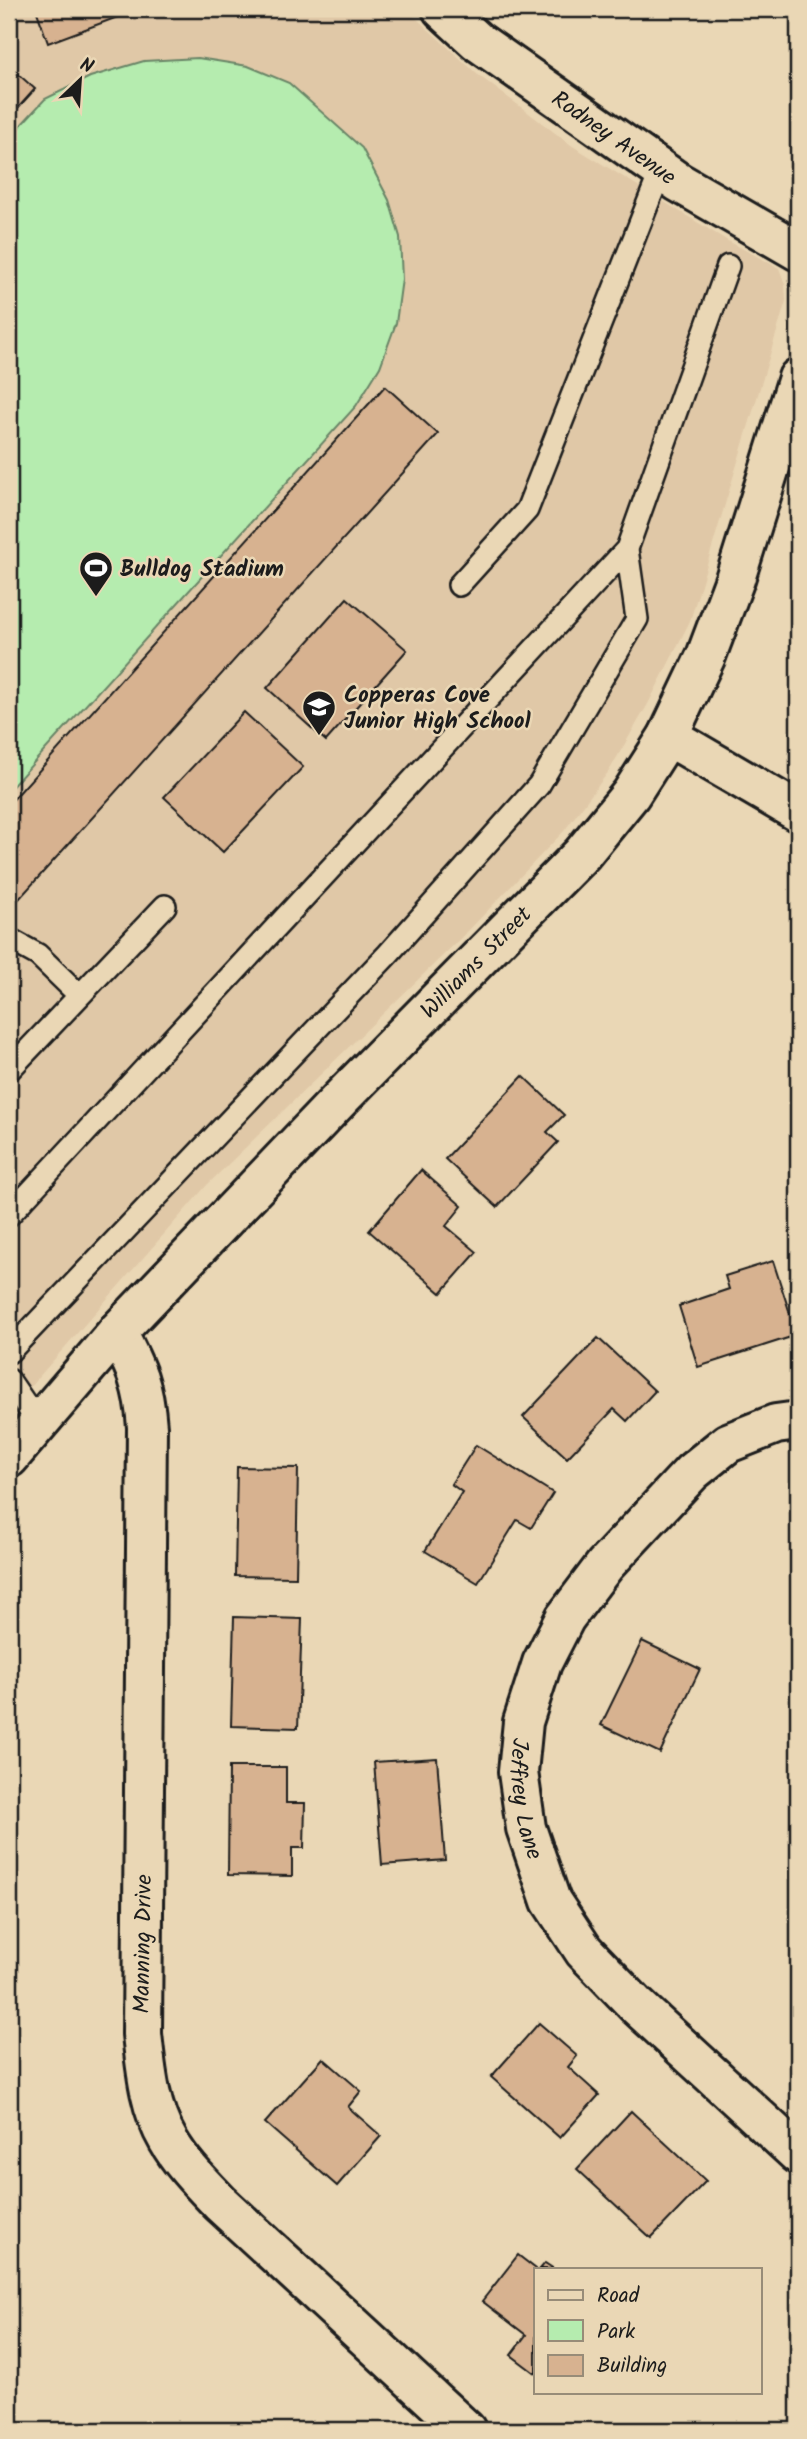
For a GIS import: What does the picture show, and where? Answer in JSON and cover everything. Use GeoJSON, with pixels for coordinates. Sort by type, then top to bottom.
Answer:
{"type":"FeatureCollection","features":[{"type":"Feature","properties":{"kind":"street","name":"Rodney Avenue"},"geometry":{"type":"LineString","coordinates":[[442,9],[477,41],[661,170],[798,251]]}},
{"type":"Feature","properties":{"kind":"street","name":"Williams Street"},"geometry":{"type":"LineString","coordinates":[[9,1458],[117,1332],[342,1097],[582,854],[631,794],[668,736],[706,656],[735,579],[798,378]]}},
{"type":"Feature","properties":{"kind":"street"},"geometry":{"type":"LineString","coordinates":[[668,736],[798,812]]}},
{"type":"Feature","properties":{"kind":"street","name":"Manning Drive"},"geometry":{"type":"LineString","coordinates":[[117,1332],[137,1369],[145,1398],[147,1427],[142,2034],[153,2104],[166,2138],[183,2163],[220,2203],[466,2430]]}},
{"type":"Feature","properties":{"kind":"street","name":"Jeffrey Lane"},"geometry":{"type":"LineString","coordinates":[[798,1421],[776,1424],[728,1443],[692,1472],[605,1565],[565,1618],[542,1663],[523,1722],[518,1772],[526,1829],[551,1901],[584,1951],[636,2005],[798,2154]]}},
{"type":"Feature","properties":{"kind":"lane"},"geometry":{"type":"LineString","coordinates":[[459,585],[527,510],[661,170]]}},
{"type":"Feature","properties":{"kind":"lane"},"geometry":{"type":"LineString","coordinates":[[9,1215],[627,549],[728,266]]}},
{"type":"Feature","properties":{"kind":"lane"},"geometry":{"type":"LineString","coordinates":[[9,1352],[388,954],[539,785],[637,619],[627,549]]}},
{"type":"Feature","properties":{"kind":"lane"},"geometry":{"type":"LineString","coordinates":[[9,1070],[165,906]]}},
{"type":"Feature","properties":{"kind":"lane"},"geometry":{"type":"LineString","coordinates":[[9,939],[38,955],[79,995]]}},
{"type":"Feature","properties":{"kind":"lane"},"geometry":{"type":"LineString","coordinates":[[9,1380],[39,1424]]}},
{"type":"Feature","properties":{"kind":"shaded area","name":"Copperas Cove Junior High School"},"geometry":{"type":"Polygon","coordinates":[[[9,9],[406,9],[477,74],[571,145],[728,241],[779,268],[785,284],[786,301],[690,621],[648,704],[609,771],[564,831],[468,931],[207,1185],[9,1411],[9,9]]]}},
{"type":"Feature","properties":{"kind":"green space","name":"Bulldog Stadium"},"geometry":{"type":"Polygon","coordinates":[[[198,58],[248,66],[289,83],[362,148],[389,200],[400,237],[402,279],[396,323],[380,367],[356,406],[9,790],[9,138],[45,99],[90,77],[144,61],[198,58]]]}},
{"type":"Feature","properties":{"kind":"building"},"geometry":{"type":"Polygon","coordinates":[[[36,9],[139,9],[48,43],[36,9]]]}},
{"type":"Feature","properties":{"kind":"building"},"geometry":{"type":"Polygon","coordinates":[[[9,66],[35,89],[9,118],[9,66]]]}},
{"type":"Feature","properties":{"kind":"building"},"geometry":{"type":"Polygon","coordinates":[[[385,386],[438,434],[10,909],[9,804],[385,386]]]}},
{"type":"Feature","properties":{"kind":"building"},"geometry":{"type":"Polygon","coordinates":[[[347,598],[407,650],[326,741],[267,688],[347,598]]]}},
{"type":"Feature","properties":{"kind":"building"},"geometry":{"type":"Polygon","coordinates":[[[244,712],[303,767],[223,852],[164,797],[244,712]]]}},
{"type":"Feature","properties":{"kind":"building"},"geometry":{"type":"Polygon","coordinates":[[[523,1076],[564,1115],[547,1132],[558,1142],[497,1207],[445,1159],[523,1076]]]}},
{"type":"Feature","properties":{"kind":"building"},"geometry":{"type":"Polygon","coordinates":[[[421,1170],[462,1206],[446,1226],[477,1252],[441,1293],[369,1231],[421,1170]]]}},
{"type":"Feature","properties":{"kind":"building"},"geometry":{"type":"Polygon","coordinates":[[[773,1261],[797,1335],[698,1367],[679,1306],[729,1289],[725,1276],[773,1261]]]}},
{"type":"Feature","properties":{"kind":"building"},"geometry":{"type":"Polygon","coordinates":[[[598,1338],[655,1391],[627,1421],[614,1409],[567,1458],[523,1417],[598,1338]]]}},
{"type":"Feature","properties":{"kind":"building"},"geometry":{"type":"Polygon","coordinates":[[[476,1445],[553,1493],[531,1528],[517,1520],[478,1583],[425,1551],[462,1492],[451,1484],[476,1445]]]}},
{"type":"Feature","properties":{"kind":"building"},"geometry":{"type":"Polygon","coordinates":[[[237,1467],[298,1468],[296,1577],[235,1576],[237,1467]]]}},
{"type":"Feature","properties":{"kind":"building"},"geometry":{"type":"Polygon","coordinates":[[[234,1617],[302,1619],[298,1728],[231,1726],[234,1617]]]}},
{"type":"Feature","properties":{"kind":"building"},"geometry":{"type":"Polygon","coordinates":[[[642,1641],[700,1669],[660,1753],[601,1725],[642,1641]]]}},
{"type":"Feature","properties":{"kind":"building"},"geometry":{"type":"Polygon","coordinates":[[[437,1758],[445,1860],[382,1865],[374,1762],[437,1758]]]}},
{"type":"Feature","properties":{"kind":"building"},"geometry":{"type":"Polygon","coordinates":[[[229,1767],[286,1767],[286,1803],[305,1803],[304,1848],[292,1848],[292,1876],[228,1875],[229,1767]]]}},
{"type":"Feature","properties":{"kind":"building"},"geometry":{"type":"Polygon","coordinates":[[[539,2023],[577,2056],[568,2067],[599,2095],[560,2138],[491,2077],[539,2023]]]}},
{"type":"Feature","properties":{"kind":"building"},"geometry":{"type":"Polygon","coordinates":[[[323,2058],[361,2091],[348,2107],[381,2136],[337,2186],[265,2123],[323,2058]]]}},
{"type":"Feature","properties":{"kind":"building"},"geometry":{"type":"Polygon","coordinates":[[[631,2111],[706,2181],[651,2238],[577,2169],[631,2111]]]}},
{"type":"Feature","properties":{"kind":"building"},"geometry":{"type":"Polygon","coordinates":[[[518,2255],[535,2268],[534,2372],[511,2355],[526,2335],[482,2301],[518,2255]]]}},
{"type":"Feature","properties":{"kind":"place","name":"Bulldog Stadium"},"geometry":{"type":"Point","coordinates":[96,598]}},
{"type":"Feature","properties":{"kind":"place","name":"Copperas Cove Junior High School"},"geometry":{"type":"Point","coordinates":[319,737]}}]}
